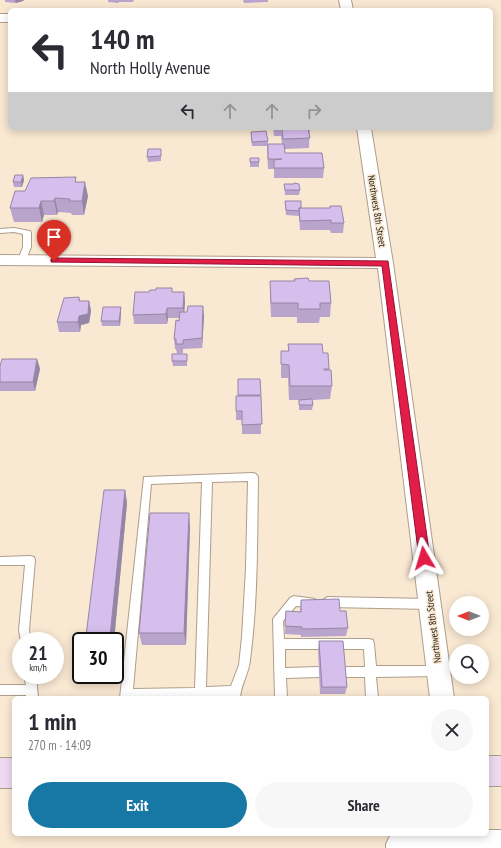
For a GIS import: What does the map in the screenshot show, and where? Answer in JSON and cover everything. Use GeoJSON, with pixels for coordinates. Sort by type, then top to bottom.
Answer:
{"type":"FeatureCollection","features":[{"type":"Feature","properties":{"kind":"main road"},"geometry":{"type":"LineString","coordinates":[[489,771],[501,771]]}},
{"type":"Feature","properties":{"kind":"main road"},"geometry":{"type":"LineString","coordinates":[[0,773],[12,773]]}},
{"type":"Feature","properties":{"kind":"street","name":"Northwest 8th Street"},"geometry":{"type":"LineString","coordinates":[[364,130],[385,263],[431,604],[442,696]]}},
{"type":"Feature","properties":{"kind":"street"},"geometry":{"type":"LineString","coordinates":[[0,260],[385,263]]}},
{"type":"Feature","properties":{"kind":"street"},"geometry":{"type":"LineString","coordinates":[[399,846],[501,843]]}},
{"type":"Feature","properties":{"kind":"lane"},"geometry":{"type":"LineString","coordinates":[[0,231],[14,230],[27,233],[27,247],[22,260]]}},
{"type":"Feature","properties":{"kind":"lane"},"geometry":{"type":"LineString","coordinates":[[253,477],[251,563],[245,663],[234,695],[200,693],[126,696],[147,480],[253,477]]}},
{"type":"Feature","properties":{"kind":"lane"},"geometry":{"type":"LineString","coordinates":[[200,693],[207,478]]}},
{"type":"Feature","properties":{"kind":"lane"},"geometry":{"type":"LineString","coordinates":[[0,561],[30,560],[24,632]]}},
{"type":"Feature","properties":{"kind":"lane"},"geometry":{"type":"LineString","coordinates":[[281,696],[278,619],[294,601],[431,604]]}},
{"type":"Feature","properties":{"kind":"lane"},"geometry":{"type":"LineString","coordinates":[[294,601],[295,614]]}},
{"type":"Feature","properties":{"kind":"lane"},"geometry":{"type":"LineString","coordinates":[[279,644],[296,639],[369,644],[372,696]]}},
{"type":"Feature","properties":{"kind":"lane"},"geometry":{"type":"LineString","coordinates":[[344,672],[438,671]]}},
{"type":"Feature","properties":{"kind":"lane"},"geometry":{"type":"LineString","coordinates":[[280,673],[319,672]]}},
{"type":"Feature","properties":{"kind":"lane"},"geometry":{"type":"LineString","coordinates":[[0,690],[32,694],[31,684]]}},
{"type":"Feature","properties":{"kind":"building"},"geometry":{"type":"Polygon","coordinates":[[[282,130],[308,130],[310,138],[283,139],[282,130]]]}},
{"type":"Feature","properties":{"kind":"building"},"geometry":{"type":"Polygon","coordinates":[[[266,131],[268,141],[252,142],[251,132],[266,131]]]}},
{"type":"Feature","properties":{"kind":"building"},"geometry":{"type":"Polygon","coordinates":[[[268,144],[284,144],[285,153],[322,153],[324,168],[274,168],[274,160],[282,159],[268,159],[268,144]]]}},
{"type":"Feature","properties":{"kind":"building"},"geometry":{"type":"Polygon","coordinates":[[[148,149],[161,149],[161,156],[147,157],[148,149]]]}},
{"type":"Feature","properties":{"kind":"building"},"geometry":{"type":"Polygon","coordinates":[[[250,158],[259,158],[259,162],[250,162],[250,158]]]}},
{"type":"Feature","properties":{"kind":"building"},"geometry":{"type":"Polygon","coordinates":[[[15,175],[23,175],[21,182],[13,182],[15,175]]]}},
{"type":"Feature","properties":{"kind":"building"},"geometry":{"type":"Polygon","coordinates":[[[76,177],[75,182],[85,182],[82,201],[69,201],[70,199],[55,198],[54,201],[41,201],[39,208],[10,208],[15,191],[25,191],[31,178],[76,177]]]}},
{"type":"Feature","properties":{"kind":"building"},"geometry":{"type":"Polygon","coordinates":[[[284,184],[299,184],[300,190],[285,190],[284,184]]]}},
{"type":"Feature","properties":{"kind":"building"},"geometry":{"type":"Polygon","coordinates":[[[285,201],[301,201],[301,208],[299,208],[299,211],[286,210],[285,201]]]}},
{"type":"Feature","properties":{"kind":"building"},"geometry":{"type":"Polygon","coordinates":[[[330,206],[341,206],[344,223],[331,223],[331,220],[300,221],[299,208],[330,208],[330,206]]]}},
{"type":"Feature","properties":{"kind":"building"},"geometry":{"type":"Polygon","coordinates":[[[308,278],[309,281],[329,281],[331,303],[320,303],[320,309],[298,309],[298,303],[271,303],[270,281],[295,281],[294,279],[308,278]]]}},
{"type":"Feature","properties":{"kind":"building"},"geometry":{"type":"Polygon","coordinates":[[[156,288],[172,288],[172,292],[184,292],[183,308],[167,308],[166,314],[133,315],[135,292],[149,292],[150,290],[156,290],[156,288]]]}},
{"type":"Feature","properties":{"kind":"building"},"geometry":{"type":"Polygon","coordinates":[[[79,297],[79,301],[89,301],[88,314],[79,316],[78,322],[57,322],[64,298],[79,297]]]}},
{"type":"Feature","properties":{"kind":"building"},"geometry":{"type":"Polygon","coordinates":[[[188,306],[203,306],[202,338],[183,340],[183,344],[176,344],[176,339],[174,339],[176,320],[179,321],[180,312],[187,312],[188,306]]]}},
{"type":"Feature","properties":{"kind":"building"},"geometry":{"type":"Polygon","coordinates":[[[103,307],[121,307],[119,321],[101,321],[103,307]]]}},
{"type":"Feature","properties":{"kind":"building"},"geometry":{"type":"Polygon","coordinates":[[[288,344],[322,344],[323,353],[328,353],[329,369],[324,370],[331,370],[332,386],[290,386],[289,365],[281,364],[281,351],[289,351],[288,344]]]}},
{"type":"Feature","properties":{"kind":"building"},"geometry":{"type":"Polygon","coordinates":[[[172,354],[187,354],[187,361],[172,361],[172,354]]]}},
{"type":"Feature","properties":{"kind":"building"},"geometry":{"type":"Polygon","coordinates":[[[2,359],[37,359],[33,382],[0,382],[0,366],[2,359]]]}},
{"type":"Feature","properties":{"kind":"building"},"geometry":{"type":"Polygon","coordinates":[[[238,379],[260,379],[261,395],[238,395],[238,379]]]}},
{"type":"Feature","properties":{"kind":"building"},"geometry":{"type":"Polygon","coordinates":[[[236,396],[261,396],[262,424],[242,425],[242,411],[236,411],[236,396]]]}},
{"type":"Feature","properties":{"kind":"building"},"geometry":{"type":"Polygon","coordinates":[[[312,399],[313,405],[299,405],[299,400],[312,399]]]}},
{"type":"Feature","properties":{"kind":"building"},"geometry":{"type":"Polygon","coordinates":[[[104,490],[125,490],[110,632],[86,632],[104,490]]]}},
{"type":"Feature","properties":{"kind":"building"},"geometry":{"type":"Polygon","coordinates":[[[150,513],[189,513],[184,633],[139,633],[150,513]]]}},
{"type":"Feature","properties":{"kind":"building"},"geometry":{"type":"Polygon","coordinates":[[[339,599],[340,611],[346,611],[348,628],[302,629],[302,627],[285,626],[286,611],[301,612],[301,600],[339,599]]]}},
{"type":"Feature","properties":{"kind":"building"},"geometry":{"type":"Polygon","coordinates":[[[319,641],[343,641],[347,687],[322,687],[319,641]]]}},
{"type":"Feature","properties":{"kind":"route"},"geometry":{"type":"LineString","coordinates":[[54,261],[385,263],[424,558]]}}]}
